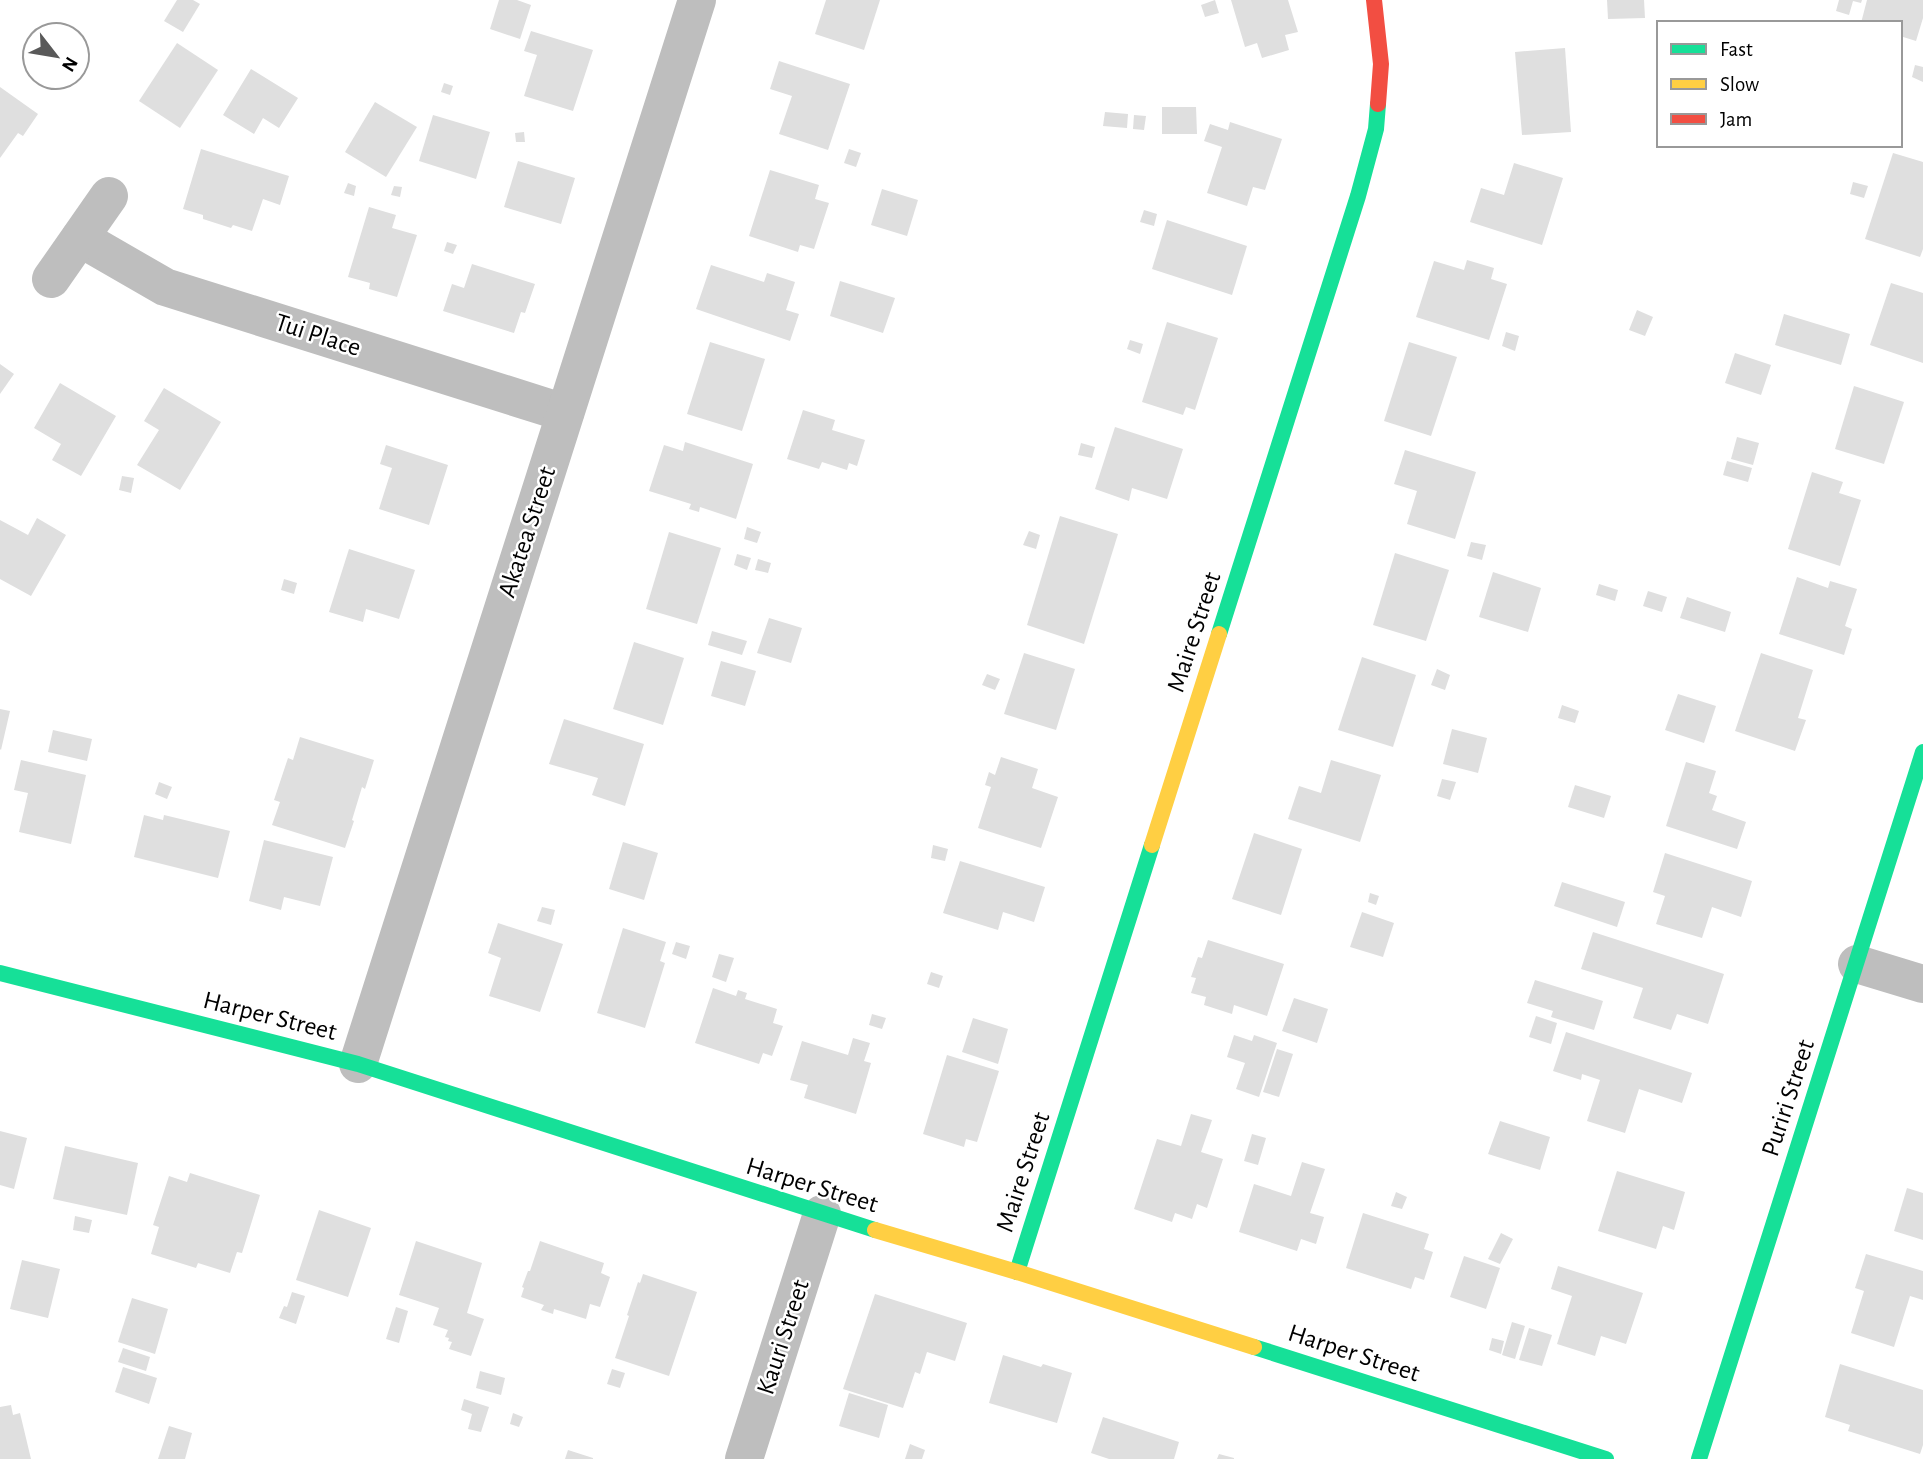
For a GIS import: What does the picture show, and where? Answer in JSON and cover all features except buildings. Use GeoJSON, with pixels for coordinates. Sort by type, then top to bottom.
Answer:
{"type":"FeatureCollection","features":[{"type":"Feature","properties":{"kind":"street","name":"Akatea Street"},"geometry":{"type":"LineString","coordinates":[[358,1064],[697,0]]}},
{"type":"Feature","properties":{"kind":"street","name":"Maire Street"},"geometry":{"type":"LineString","coordinates":[[1017,1272],[1358,197],[1376,129],[1381,64],[1374,0]]}},
{"type":"Feature","properties":{"kind":"street"},"geometry":{"type":"LineString","coordinates":[[51,279],[109,196]]}},
{"type":"Feature","properties":{"kind":"street","name":"Tui Place"},"geometry":{"type":"LineString","coordinates":[[80,238],[165,287],[565,413]]}},
{"type":"Feature","properties":{"kind":"street","name":"Puriri Street"},"geometry":{"type":"LineString","coordinates":[[1699,1459],[1923,752]]}},
{"type":"Feature","properties":{"kind":"street"},"geometry":{"type":"LineString","coordinates":[[1857,964],[1923,984]]}},
{"type":"Feature","properties":{"kind":"street","name":"Harper Street"},"geometry":{"type":"LineString","coordinates":[[0,973],[358,1064],[822,1214],[1017,1272],[1606,1459]]}},
{"type":"Feature","properties":{"kind":"street","name":"Kauri Street"},"geometry":{"type":"LineString","coordinates":[[744,1459],[822,1214]]}},
{"type":"Feature","properties":{"kind":"traffic: fast"},"geometry":{"type":"LineString","coordinates":[[1219,634],[1358,196],[1376,129],[1378,104]]}},
{"type":"Feature","properties":{"kind":"traffic: fast"},"geometry":{"type":"LineString","coordinates":[[1699,1459],[1923,752]]}},
{"type":"Feature","properties":{"kind":"traffic: fast"},"geometry":{"type":"LineString","coordinates":[[1017,1272],[1152,845]]}},
{"type":"Feature","properties":{"kind":"traffic: fast"},"geometry":{"type":"LineString","coordinates":[[0,973],[358,1064],[875,1230]]}},
{"type":"Feature","properties":{"kind":"traffic: fast"},"geometry":{"type":"LineString","coordinates":[[1254,1347],[1606,1459]]}},
{"type":"Feature","properties":{"kind":"traffic: slow"},"geometry":{"type":"LineString","coordinates":[[1152,845],[1219,634]]}},
{"type":"Feature","properties":{"kind":"traffic: slow"},"geometry":{"type":"LineString","coordinates":[[875,1230],[1254,1347]]}},
{"type":"Feature","properties":{"kind":"traffic: jam"},"geometry":{"type":"LineString","coordinates":[[1374,0],[1381,64],[1378,104]]}}]}
